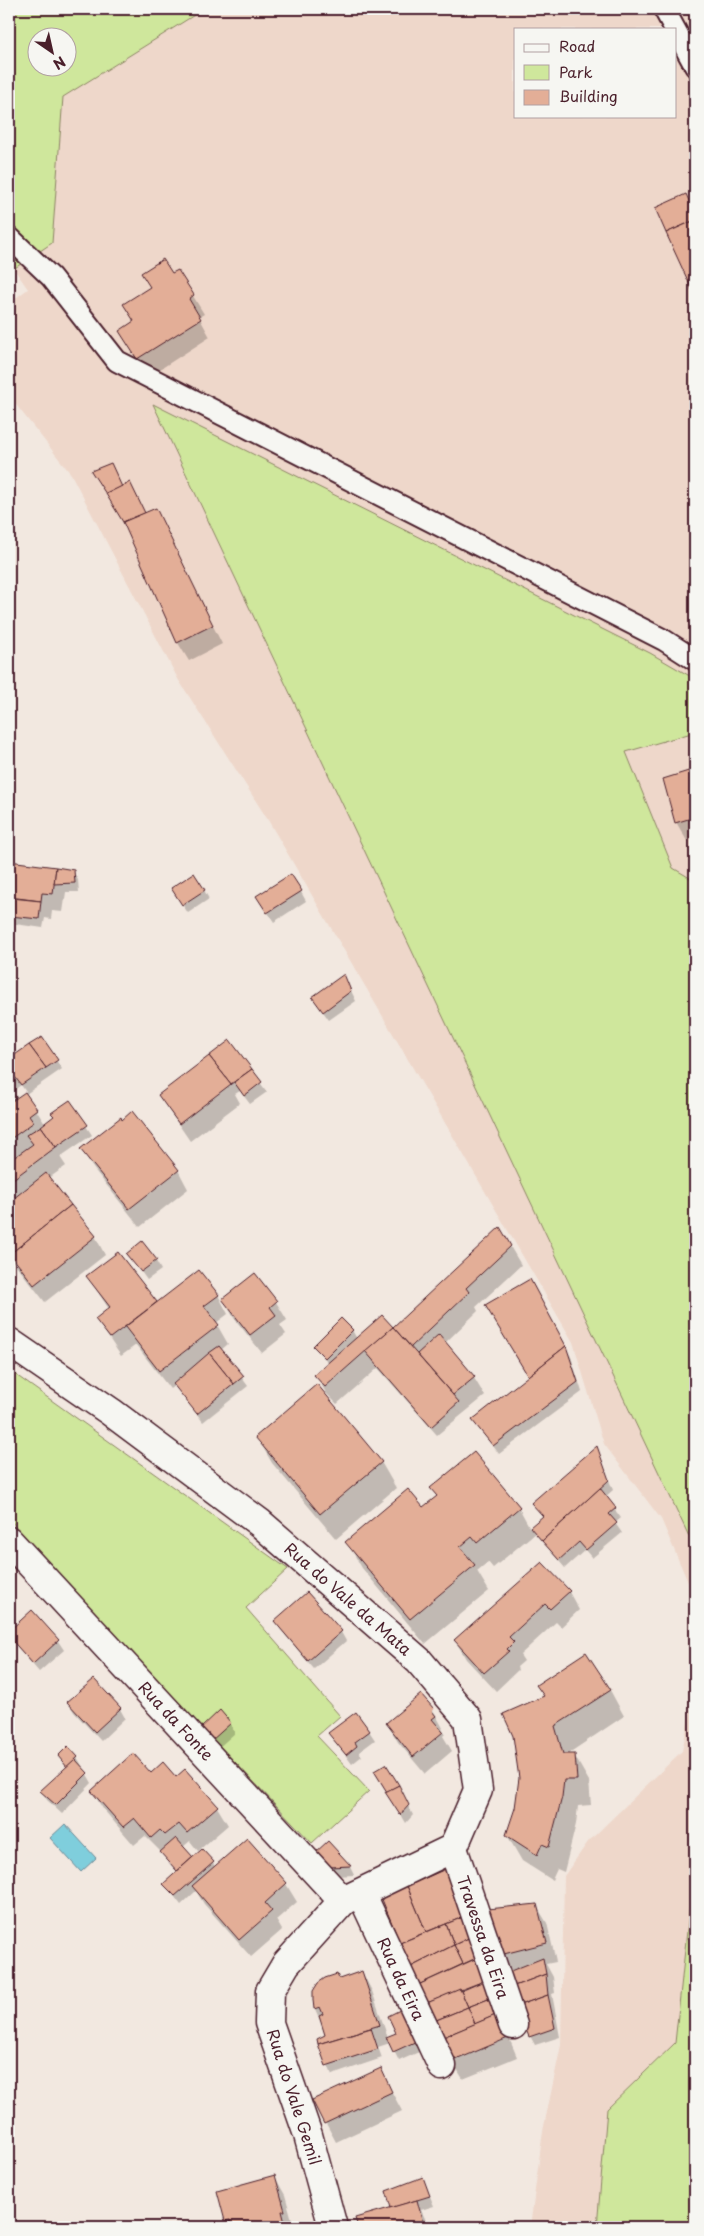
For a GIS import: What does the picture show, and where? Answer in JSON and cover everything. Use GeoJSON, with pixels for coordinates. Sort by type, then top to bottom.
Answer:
{"type":"FeatureCollection","features":[{"type":"Feature","properties":{"kind":"street","name":"Rua do Vale da Mata"},"geometry":{"type":"LineString","coordinates":[[9,1342],[111,1412],[260,1523],[419,1661],[468,1719],[478,1790],[453,1848]]}},
{"type":"Feature","properties":{"kind":"street","name":"Rua da Fonte"},"geometry":{"type":"LineString","coordinates":[[9,1541],[352,1897]]}},
{"type":"Feature","properties":{"kind":"street"},"geometry":{"type":"LineString","coordinates":[[352,1897],[453,1848]]}},
{"type":"Feature","properties":{"kind":"street","name":"Travessa da Eira"},"geometry":{"type":"LineString","coordinates":[[453,1848],[513,2025]]}},
{"type":"Feature","properties":{"kind":"street","name":"Rua da Eira"},"geometry":{"type":"LineString","coordinates":[[352,1897],[442,2066]]}},
{"type":"Feature","properties":{"kind":"street","name":"Rua do Vale Gemil"},"geometry":{"type":"LineString","coordinates":[[333,2227],[308,2135],[269,2023],[270,1991],[286,1964],[352,1897]]}},
{"type":"Feature","properties":{"kind":"lane"},"geometry":{"type":"LineString","coordinates":[[664,9],[674,28]]}},
{"type":"Feature","properties":{"kind":"lane"},"geometry":{"type":"LineString","coordinates":[[676,31],[695,66]]}},
{"type":"Feature","properties":{"kind":"lane"},"geometry":{"type":"LineString","coordinates":[[9,237],[52,277],[117,360],[664,640],[695,660]]}},
{"type":"Feature","properties":{"kind":"shaded area"},"geometry":{"type":"Polygon","coordinates":[[[9,9],[695,9],[695,1621],[693,1594],[661,1519],[604,1444],[573,1342],[268,820],[178,679],[71,474],[9,396],[9,303],[28,289],[9,262],[9,9]]]}},
{"type":"Feature","properties":{"kind":"shaded area"},"geometry":{"type":"Polygon","coordinates":[[[695,1689],[695,2227],[530,2227],[543,2131],[561,2045],[564,1876],[588,1842],[682,1751],[695,1689]]]}},
{"type":"Feature","properties":{"kind":"green space"},"geometry":{"type":"Polygon","coordinates":[[[9,9],[204,9],[63,97],[52,243],[9,272],[9,9]]]}},
{"type":"Feature","properties":{"kind":"green space"},"geometry":{"type":"Polygon","coordinates":[[[153,404],[650,653],[695,679],[695,732],[626,752],[673,868],[695,881],[695,1549],[153,404]]]}},
{"type":"Feature","properties":{"kind":"green space"},"geometry":{"type":"Polygon","coordinates":[[[9,1370],[288,1569],[246,1608],[340,1716],[317,1736],[369,1791],[312,1843],[156,1679],[9,1519],[9,1370]]]}},
{"type":"Feature","properties":{"kind":"green space"},"geometry":{"type":"Polygon","coordinates":[[[695,1856],[695,2227],[597,2227],[607,2109],[675,2043],[695,1856]]]}},
{"type":"Feature","properties":{"kind":"water"},"geometry":{"type":"Polygon","coordinates":[[[65,1824],[96,1858],[81,1872],[50,1838],[65,1824]]]}},
{"type":"Feature","properties":{"kind":"building"},"geometry":{"type":"Polygon","coordinates":[[[686,194],[695,214],[695,220],[666,233],[655,208],[686,194]]]}},
{"type":"Feature","properties":{"kind":"building"},"geometry":{"type":"Polygon","coordinates":[[[693,221],[695,227],[695,296],[666,233],[693,221]]]}},
{"type":"Feature","properties":{"kind":"building"},"geometry":{"type":"Polygon","coordinates":[[[163,259],[172,273],[178,270],[194,295],[189,299],[201,319],[137,359],[119,331],[134,321],[123,304],[150,287],[141,273],[163,259]]]}},
{"type":"Feature","properties":{"kind":"building"},"geometry":{"type":"Polygon","coordinates":[[[111,463],[122,487],[106,494],[91,471],[111,463]]]}},
{"type":"Feature","properties":{"kind":"building"},"geometry":{"type":"Polygon","coordinates":[[[130,482],[145,513],[123,522],[106,494],[130,482]]]}},
{"type":"Feature","properties":{"kind":"building"},"geometry":{"type":"Polygon","coordinates":[[[156,508],[213,625],[177,643],[123,522],[156,508]]]}},
{"type":"Feature","properties":{"kind":"building"},"geometry":{"type":"Polygon","coordinates":[[[695,769],[695,817],[675,823],[663,779],[695,769]]]}},
{"type":"Feature","properties":{"kind":"building"},"geometry":{"type":"Polygon","coordinates":[[[9,861],[56,867],[53,894],[42,893],[41,901],[9,897],[9,861]]]}},
{"type":"Feature","properties":{"kind":"building"},"geometry":{"type":"Polygon","coordinates":[[[56,867],[74,870],[75,883],[54,884],[56,867]]]}},
{"type":"Feature","properties":{"kind":"building"},"geometry":{"type":"Polygon","coordinates":[[[194,873],[205,890],[182,905],[171,888],[194,873]]]}},
{"type":"Feature","properties":{"kind":"building"},"geometry":{"type":"Polygon","coordinates":[[[291,874],[302,891],[267,913],[256,896],[291,874]]]}},
{"type":"Feature","properties":{"kind":"building"},"geometry":{"type":"Polygon","coordinates":[[[9,897],[12,898],[10,916],[9,915],[9,897]]]}},
{"type":"Feature","properties":{"kind":"building"},"geometry":{"type":"Polygon","coordinates":[[[12,898],[41,901],[39,919],[10,916],[12,898]]]}},
{"type":"Feature","properties":{"kind":"building"},"geometry":{"type":"Polygon","coordinates":[[[344,974],[351,991],[323,1012],[312,997],[344,974]]]}},
{"type":"Feature","properties":{"kind":"building"},"geometry":{"type":"Polygon","coordinates":[[[42,1037],[58,1060],[46,1068],[29,1045],[42,1037]]]}},
{"type":"Feature","properties":{"kind":"building"},"geometry":{"type":"Polygon","coordinates":[[[230,1040],[252,1069],[231,1084],[209,1056],[230,1040]]]}},
{"type":"Feature","properties":{"kind":"building"},"geometry":{"type":"Polygon","coordinates":[[[29,1045],[46,1068],[21,1085],[15,1077],[9,1081],[9,1059],[29,1045]]]}},
{"type":"Feature","properties":{"kind":"building"},"geometry":{"type":"Polygon","coordinates":[[[209,1056],[231,1084],[179,1124],[158,1095],[209,1056]]]}},
{"type":"Feature","properties":{"kind":"building"},"geometry":{"type":"Polygon","coordinates":[[[252,1069],[262,1082],[244,1096],[234,1082],[252,1069]]]}},
{"type":"Feature","properties":{"kind":"building"},"geometry":{"type":"Polygon","coordinates":[[[25,1092],[37,1109],[29,1115],[34,1122],[9,1140],[9,1103],[25,1092]]]}},
{"type":"Feature","properties":{"kind":"building"},"geometry":{"type":"Polygon","coordinates":[[[70,1100],[88,1125],[56,1147],[41,1126],[54,1116],[51,1113],[70,1100]]]}},
{"type":"Feature","properties":{"kind":"building"},"geometry":{"type":"Polygon","coordinates":[[[132,1111],[179,1170],[129,1209],[80,1149],[121,1117],[122,1120],[132,1111]]]}},
{"type":"Feature","properties":{"kind":"building"},"geometry":{"type":"Polygon","coordinates":[[[41,1126],[56,1147],[9,1182],[9,1161],[33,1144],[26,1135],[41,1126]]]}},
{"type":"Feature","properties":{"kind":"building"},"geometry":{"type":"Polygon","coordinates":[[[46,1173],[71,1205],[10,1254],[9,1202],[46,1173]]]}},
{"type":"Feature","properties":{"kind":"building"},"geometry":{"type":"Polygon","coordinates":[[[71,1205],[96,1236],[34,1285],[10,1254],[71,1205]]]}},
{"type":"Feature","properties":{"kind":"building"},"geometry":{"type":"Polygon","coordinates":[[[500,1227],[511,1246],[466,1288],[469,1292],[411,1347],[393,1327],[500,1227]]]}},
{"type":"Feature","properties":{"kind":"building"},"geometry":{"type":"Polygon","coordinates":[[[142,1241],[157,1260],[141,1272],[126,1254],[142,1241]]]}},
{"type":"Feature","properties":{"kind":"building"},"geometry":{"type":"Polygon","coordinates":[[[118,1252],[157,1302],[110,1338],[95,1319],[110,1307],[86,1276],[118,1252]]]}},
{"type":"Feature","properties":{"kind":"building"},"geometry":{"type":"Polygon","coordinates":[[[199,1270],[219,1295],[204,1306],[219,1325],[159,1371],[125,1327],[199,1270]]]}},
{"type":"Feature","properties":{"kind":"building"},"geometry":{"type":"Polygon","coordinates":[[[255,1273],[277,1301],[270,1307],[276,1315],[250,1335],[222,1299],[255,1273]]]}},
{"type":"Feature","properties":{"kind":"building"},"geometry":{"type":"Polygon","coordinates":[[[530,1279],[566,1346],[528,1376],[485,1305],[530,1279]]]}},
{"type":"Feature","properties":{"kind":"building"},"geometry":{"type":"Polygon","coordinates":[[[382,1315],[393,1327],[325,1387],[314,1375],[382,1315]]]}},
{"type":"Feature","properties":{"kind":"building"},"geometry":{"type":"Polygon","coordinates":[[[341,1318],[353,1330],[325,1358],[313,1346],[341,1318]]]}},
{"type":"Feature","properties":{"kind":"building"},"geometry":{"type":"Polygon","coordinates":[[[393,1327],[459,1402],[431,1427],[365,1351],[393,1327]]]}},
{"type":"Feature","properties":{"kind":"building"},"geometry":{"type":"Polygon","coordinates":[[[439,1334],[475,1377],[453,1395],[417,1354],[439,1334]]]}},
{"type":"Feature","properties":{"kind":"building"},"geometry":{"type":"Polygon","coordinates":[[[219,1346],[244,1376],[234,1384],[209,1353],[219,1346]]]}},
{"type":"Feature","properties":{"kind":"building"},"geometry":{"type":"Polygon","coordinates":[[[566,1346],[578,1382],[493,1446],[472,1420],[566,1346]]]}},
{"type":"Feature","properties":{"kind":"building"},"geometry":{"type":"Polygon","coordinates":[[[209,1353],[234,1384],[197,1414],[173,1384],[209,1353]]]}},
{"type":"Feature","properties":{"kind":"building"},"geometry":{"type":"Polygon","coordinates":[[[317,1384],[382,1462],[320,1514],[255,1437],[317,1384]]]}},
{"type":"Feature","properties":{"kind":"building"},"geometry":{"type":"Polygon","coordinates":[[[597,1446],[609,1480],[542,1541],[530,1527],[543,1516],[531,1503],[597,1446]]]}},
{"type":"Feature","properties":{"kind":"building"},"geometry":{"type":"Polygon","coordinates":[[[474,1452],[520,1507],[477,1543],[472,1537],[460,1547],[475,1565],[410,1619],[345,1542],[408,1489],[423,1507],[437,1496],[430,1488],[474,1452]]]}},
{"type":"Feature","properties":{"kind":"building"},"geometry":{"type":"Polygon","coordinates":[[[600,1488],[616,1508],[609,1514],[617,1523],[586,1550],[579,1542],[559,1560],[542,1541],[600,1488]]]}},
{"type":"Feature","properties":{"kind":"building"},"geometry":{"type":"Polygon","coordinates":[[[542,1562],[570,1591],[550,1609],[545,1604],[509,1637],[514,1642],[507,1649],[509,1651],[484,1673],[454,1640],[542,1562]]]}},
{"type":"Feature","properties":{"kind":"building"},"geometry":{"type":"Polygon","coordinates":[[[307,1592],[342,1631],[308,1661],[274,1621],[307,1592]]]}},
{"type":"Feature","properties":{"kind":"building"},"geometry":{"type":"Polygon","coordinates":[[[32,1610],[59,1640],[33,1664],[9,1637],[9,1631],[32,1610]]]}},
{"type":"Feature","properties":{"kind":"building"},"geometry":{"type":"Polygon","coordinates":[[[586,1652],[611,1690],[555,1726],[563,1754],[575,1754],[577,1780],[564,1780],[562,1797],[549,1847],[542,1844],[537,1855],[506,1835],[515,1808],[519,1778],[513,1736],[503,1714],[544,1696],[536,1685],[586,1652]]]}},
{"type":"Feature","properties":{"kind":"building"},"geometry":{"type":"Polygon","coordinates":[[[94,1679],[121,1708],[95,1732],[67,1702],[94,1679]]]}},
{"type":"Feature","properties":{"kind":"building"},"geometry":{"type":"Polygon","coordinates":[[[421,1694],[434,1709],[432,1711],[436,1716],[432,1719],[443,1732],[413,1757],[386,1723],[421,1694]]]}},
{"type":"Feature","properties":{"kind":"building"},"geometry":{"type":"Polygon","coordinates":[[[220,1710],[231,1723],[211,1741],[200,1729],[220,1710]]]}},
{"type":"Feature","properties":{"kind":"building"},"geometry":{"type":"Polygon","coordinates":[[[356,1712],[370,1731],[355,1742],[357,1746],[346,1755],[328,1733],[356,1712]]]}},
{"type":"Feature","properties":{"kind":"building"},"geometry":{"type":"Polygon","coordinates":[[[68,1746],[78,1757],[67,1767],[58,1756],[68,1746]]]}},
{"type":"Feature","properties":{"kind":"building"},"geometry":{"type":"Polygon","coordinates":[[[133,1753],[151,1773],[163,1762],[176,1777],[185,1769],[218,1806],[187,1833],[179,1824],[165,1835],[160,1830],[151,1838],[134,1818],[123,1827],[91,1791],[133,1753]]]}},
{"type":"Feature","properties":{"kind":"building"},"geometry":{"type":"Polygon","coordinates":[[[75,1759],[88,1773],[56,1805],[40,1791],[75,1759]]]}},
{"type":"Feature","properties":{"kind":"building"},"geometry":{"type":"Polygon","coordinates":[[[386,1764],[399,1785],[387,1792],[374,1771],[386,1764]]]}},
{"type":"Feature","properties":{"kind":"building"},"geometry":{"type":"Polygon","coordinates":[[[399,1785],[409,1805],[400,1815],[385,1792],[399,1785]]]}},
{"type":"Feature","properties":{"kind":"building"},"geometry":{"type":"Polygon","coordinates":[[[176,1838],[193,1857],[177,1871],[160,1852],[176,1838]]]}},
{"type":"Feature","properties":{"kind":"building"},"geometry":{"type":"Polygon","coordinates":[[[247,1838],[287,1883],[265,1903],[272,1911],[239,1940],[192,1886],[247,1838]]]}},
{"type":"Feature","properties":{"kind":"building"},"geometry":{"type":"Polygon","coordinates":[[[328,1841],[351,1866],[330,1867],[316,1852],[328,1841]]]}},
{"type":"Feature","properties":{"kind":"building"},"geometry":{"type":"Polygon","coordinates":[[[202,1849],[214,1862],[175,1896],[163,1884],[202,1849]]]}},
{"type":"Feature","properties":{"kind":"building"},"geometry":{"type":"Polygon","coordinates":[[[448,1868],[468,1915],[426,1932],[407,1886],[448,1868]]]}},
{"type":"Feature","properties":{"kind":"building"},"geometry":{"type":"Polygon","coordinates":[[[407,1886],[426,1932],[400,1943],[381,1897],[407,1886]]]}},
{"type":"Feature","properties":{"kind":"building"},"geometry":{"type":"Polygon","coordinates":[[[537,1904],[547,1943],[500,1955],[488,1909],[537,1904]]]}},
{"type":"Feature","properties":{"kind":"building"},"geometry":{"type":"Polygon","coordinates":[[[468,1915],[473,1936],[454,1945],[446,1924],[468,1915]]]}},
{"type":"Feature","properties":{"kind":"building"},"geometry":{"type":"Polygon","coordinates":[[[446,1924],[454,1945],[411,1967],[400,1943],[446,1924]]]}},
{"type":"Feature","properties":{"kind":"building"},"geometry":{"type":"Polygon","coordinates":[[[473,1936],[481,1956],[463,1964],[454,1945],[473,1936]]]}},
{"type":"Feature","properties":{"kind":"building"},"geometry":{"type":"Polygon","coordinates":[[[454,1945],[463,1964],[418,1985],[411,1967],[454,1945]]]}},
{"type":"Feature","properties":{"kind":"building"},"geometry":{"type":"Polygon","coordinates":[[[543,1958],[546,1974],[509,1988],[503,1974],[543,1958]]]}},
{"type":"Feature","properties":{"kind":"building"},"geometry":{"type":"Polygon","coordinates":[[[475,1959],[484,1981],[427,2003],[418,1985],[475,1959]]]}},
{"type":"Feature","properties":{"kind":"building"},"geometry":{"type":"Polygon","coordinates":[[[362,1971],[380,2025],[318,2044],[317,2039],[325,2035],[319,2016],[323,2014],[320,2007],[314,2009],[313,1991],[318,1983],[325,1978],[337,1974],[339,1979],[362,1971]]]}},
{"type":"Feature","properties":{"kind":"building"},"geometry":{"type":"Polygon","coordinates":[[[546,1974],[548,1995],[517,2006],[509,1988],[546,1974]]]}},
{"type":"Feature","properties":{"kind":"building"},"geometry":{"type":"Polygon","coordinates":[[[484,1981],[491,1998],[468,2007],[461,1991],[484,1981]]]}},
{"type":"Feature","properties":{"kind":"building"},"geometry":{"type":"Polygon","coordinates":[[[460,1989],[468,2007],[434,2021],[427,2003],[460,1989]]]}},
{"type":"Feature","properties":{"kind":"building"},"geometry":{"type":"Polygon","coordinates":[[[548,1995],[555,2028],[529,2037],[517,2006],[548,1995]]]}},
{"type":"Feature","properties":{"kind":"building"},"geometry":{"type":"Polygon","coordinates":[[[491,1998],[498,2014],[475,2024],[468,2007],[491,1998]]]}},
{"type":"Feature","properties":{"kind":"building"},"geometry":{"type":"Polygon","coordinates":[[[468,2007],[475,2024],[441,2038],[434,2021],[468,2007]]]}},
{"type":"Feature","properties":{"kind":"building"},"geometry":{"type":"Polygon","coordinates":[[[402,2009],[417,2041],[393,2052],[386,2037],[396,2033],[388,2016],[402,2009]]]}},
{"type":"Feature","properties":{"kind":"building"},"geometry":{"type":"Polygon","coordinates":[[[498,2014],[508,2038],[451,2062],[441,2038],[498,2014]]]}},
{"type":"Feature","properties":{"kind":"building"},"geometry":{"type":"Polygon","coordinates":[[[371,2028],[378,2049],[326,2066],[318,2044],[371,2028]]]}},
{"type":"Feature","properties":{"kind":"building"},"geometry":{"type":"Polygon","coordinates":[[[381,2068],[392,2092],[324,2124],[312,2100],[381,2068]]]}},
{"type":"Feature","properties":{"kind":"building"},"geometry":{"type":"Polygon","coordinates":[[[275,2175],[285,2211],[282,2211],[286,2227],[232,2227],[230,2220],[225,2221],[217,2191],[275,2175]]]}},
{"type":"Feature","properties":{"kind":"building"},"geometry":{"type":"Polygon","coordinates":[[[423,2177],[430,2196],[391,2208],[386,2191],[423,2177]]]}},
{"type":"Feature","properties":{"kind":"building"},"geometry":{"type":"Polygon","coordinates":[[[417,2200],[424,2227],[358,2227],[355,2218],[417,2200]]]}},
{"type":"Feature","properties":{"kind":"waterway"},"geometry":{"type":"LineString","coordinates":[[690,9],[695,16]]}}]}
